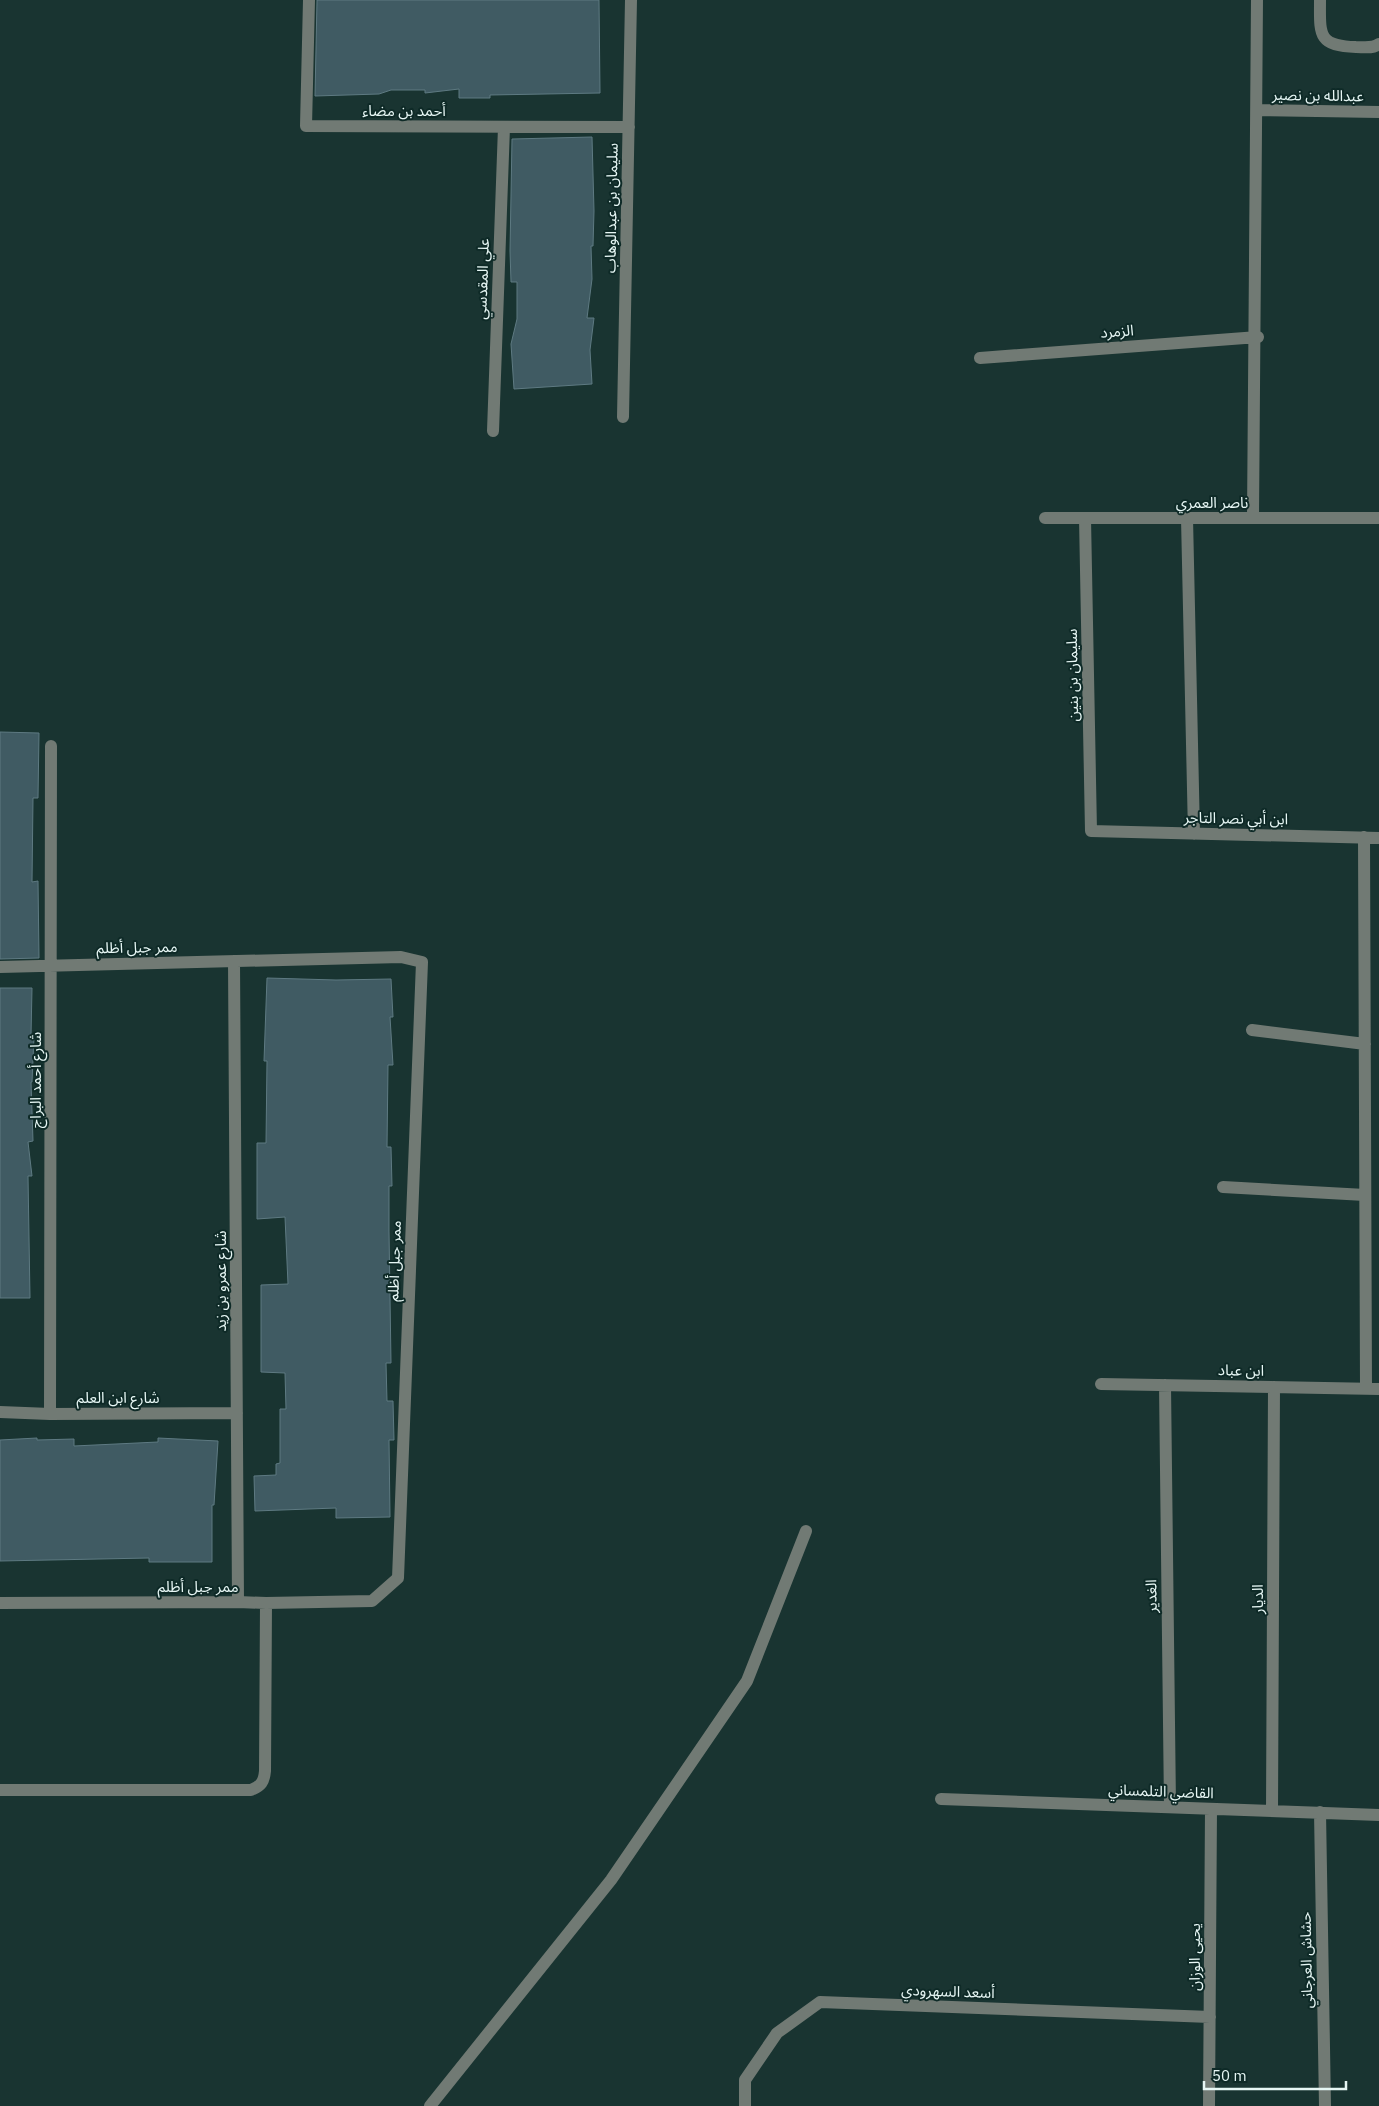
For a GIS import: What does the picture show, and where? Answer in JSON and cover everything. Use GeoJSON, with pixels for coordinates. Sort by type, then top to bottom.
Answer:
{"type":"FeatureCollection","features":[{"type":"Feature","properties":{"kind":"street","name":"أحمد بن مضاء"},"geometry":{"type":"LineString","coordinates":[[309,0],[306,126],[629,127]]}},
{"type":"Feature","properties":{"kind":"street","name":"سليمان بن عبدالوهاب"},"geometry":{"type":"LineString","coordinates":[[623,417],[631,0]]}},
{"type":"Feature","properties":{"kind":"street"},"geometry":{"type":"LineString","coordinates":[[1253,518],[1256,337],[1257,0]]}},
{"type":"Feature","properties":{"kind":"street"},"geometry":{"type":"LineString","coordinates":[[1320,0],[1320,28],[1329,43],[1338,46],[1374,47],[1379,44]]}},
{"type":"Feature","properties":{"kind":"street","name":"عبدالله بن نصير"},"geometry":{"type":"LineString","coordinates":[[1256,110],[1379,112]]}},
{"type":"Feature","properties":{"kind":"street","name":"علي المقدسي"},"geometry":{"type":"LineString","coordinates":[[493,431],[504,127]]}},
{"type":"Feature","properties":{"kind":"street","name":"الزمرد"},"geometry":{"type":"LineString","coordinates":[[980,358],[1256,337]]}},
{"type":"Feature","properties":{"kind":"street","name":"ناصر العمري"},"geometry":{"type":"LineString","coordinates":[[1045,518],[1379,518]]}},
{"type":"Feature","properties":{"kind":"street","name":"سليمان بن بنين"},"geometry":{"type":"LineString","coordinates":[[1085,518],[1092,831]]}},
{"type":"Feature","properties":{"kind":"street"},"geometry":{"type":"LineString","coordinates":[[1187,518],[1194,834]]}},
{"type":"Feature","properties":{"kind":"street","name":"شارع أحمد البراج"},"geometry":{"type":"LineString","coordinates":[[50,1414],[52,746]]}},
{"type":"Feature","properties":{"kind":"street","name":"ابن أبي نصر التاجر"},"geometry":{"type":"LineString","coordinates":[[1092,831],[1379,838]]}},
{"type":"Feature","properties":{"kind":"street"},"geometry":{"type":"LineString","coordinates":[[1364,838],[1366,1388]]}},
{"type":"Feature","properties":{"kind":"street","name":"ممر جبل أظلم"},"geometry":{"type":"LineString","coordinates":[[0,967],[401,957],[422,962],[398,1578],[372,1601],[0,1604]]}},
{"type":"Feature","properties":{"kind":"street","name":"شارع عمرو بن زيد"},"geometry":{"type":"LineString","coordinates":[[234,961],[238,1602]]}},
{"type":"Feature","properties":{"kind":"street"},"geometry":{"type":"LineString","coordinates":[[1252,1030],[1365,1044]]}},
{"type":"Feature","properties":{"kind":"street"},"geometry":{"type":"LineString","coordinates":[[1223,1187],[1365,1195]]}},
{"type":"Feature","properties":{"kind":"street","name":"ابن عباد"},"geometry":{"type":"LineString","coordinates":[[1102,1384],[1379,1389]]}},
{"type":"Feature","properties":{"kind":"street","name":"الغدير"},"geometry":{"type":"LineString","coordinates":[[1165,1385],[1170,1807]]}},
{"type":"Feature","properties":{"kind":"street","name":"الديار"},"geometry":{"type":"LineString","coordinates":[[1272,1811],[1274,1387]]}},
{"type":"Feature","properties":{"kind":"street","name":"شارع ابن العلم"},"geometry":{"type":"LineString","coordinates":[[0,1412],[50,1414],[237,1413]]}},
{"type":"Feature","properties":{"kind":"street"},"geometry":{"type":"LineString","coordinates":[[430,2106],[611,1880],[747,1681],[806,1531]]}},
{"type":"Feature","properties":{"kind":"street"},"geometry":{"type":"LineString","coordinates":[[0,1790],[251,1790],[260,1786],[264,1780],[265,1771],[266,1603]]}},
{"type":"Feature","properties":{"kind":"street","name":"القاضي التلمساني"},"geometry":{"type":"LineString","coordinates":[[941,1800],[1379,1815]]}},
{"type":"Feature","properties":{"kind":"street","name":"يحيى الوزان"},"geometry":{"type":"LineString","coordinates":[[1210,2106],[1211,1809]]}},
{"type":"Feature","properties":{"kind":"street","name":"حشاش العرجاني"},"geometry":{"type":"LineString","coordinates":[[1320,1812],[1325,2106]]}},
{"type":"Feature","properties":{"kind":"street","name":"أسعد السهرودي"},"geometry":{"type":"LineString","coordinates":[[745,2106],[745,2080],[777,2033],[820,2002],[1210,2017]]}},
{"type":"Feature","properties":{"kind":"building"},"geometry":{"type":"Polygon","coordinates":[[[317,0],[599,0],[600,93],[490,95],[490,98],[459,98],[459,89],[425,93],[425,90],[391,90],[379,94],[315,96],[317,0]]]}},
{"type":"Feature","properties":{"kind":"building"},"geometry":{"type":"Polygon","coordinates":[[[592,137],[594,211],[593,246],[591,246],[592,279],[587,318],[594,318],[590,350],[592,384],[514,389],[511,344],[517,319],[517,282],[511,282],[512,139],[592,137]]]}},
{"type":"Feature","properties":{"kind":"building"},"geometry":{"type":"Polygon","coordinates":[[[0,732],[39,733],[38,798],[33,798],[32,882],[38,881],[39,958],[0,959],[0,732]]]}},
{"type":"Feature","properties":{"kind":"building"},"geometry":{"type":"Polygon","coordinates":[[[267,978],[391,979],[393,1017],[390,1017],[393,1065],[388,1065],[387,1147],[391,1147],[392,1186],[389,1186],[391,1363],[386,1363],[387,1401],[393,1401],[394,1440],[389,1440],[390,1517],[336,1518],[336,1508],[255,1511],[254,1476],[276,1475],[276,1464],[280,1463],[280,1409],[286,1409],[285,1373],[261,1372],[261,1285],[288,1284],[285,1217],[257,1219],[257,1143],[266,1143],[267,1061],[264,1061],[267,978]]]}},
{"type":"Feature","properties":{"kind":"building"},"geometry":{"type":"Polygon","coordinates":[[[0,988],[32,988],[31,1036],[34,1036],[31,1082],[33,1141],[28,1142],[32,1176],[28,1176],[30,1298],[0,1298],[0,988]]]}},
{"type":"Feature","properties":{"kind":"building"},"geometry":{"type":"Polygon","coordinates":[[[37,1438],[37,1440],[74,1439],[74,1446],[158,1442],[158,1438],[218,1441],[214,1505],[212,1505],[212,1562],[149,1562],[149,1558],[0,1561],[0,1440],[37,1438]]]}}]}
